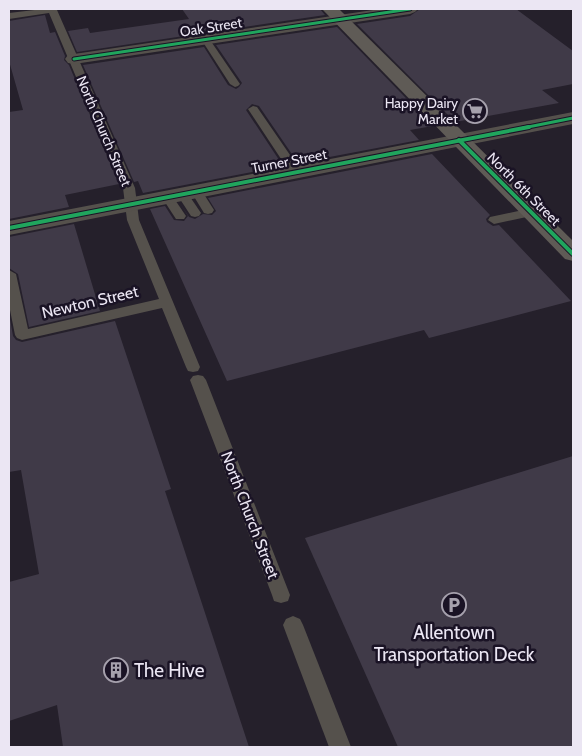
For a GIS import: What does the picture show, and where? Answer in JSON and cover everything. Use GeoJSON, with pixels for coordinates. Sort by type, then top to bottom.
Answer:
{"type":"FeatureCollection","features":[{"type":"Feature","properties":{"kind":"main road","name":"North 6th Street"},"geometry":{"type":"LineString","coordinates":[[335,14],[573,254]]}},
{"type":"Feature","properties":{"kind":"street","name":"Oak Street"},"geometry":{"type":"LineString","coordinates":[[74,59],[205,39],[335,14],[410,9]]}},
{"type":"Feature","properties":{"kind":"street","name":"Turner Street"},"geometry":{"type":"LineString","coordinates":[[9,228],[573,118]]}},
{"type":"Feature","properties":{"kind":"lane"},"geometry":{"type":"LineString","coordinates":[[9,16],[52,10]]}},
{"type":"Feature","properties":{"kind":"lane","name":"North Church Street"},"geometry":{"type":"LineString","coordinates":[[52,10],[129,188],[134,220],[281,595]]}},
{"type":"Feature","properties":{"kind":"lane"},"geometry":{"type":"LineString","coordinates":[[205,39],[235,84]]}},
{"type":"Feature","properties":{"kind":"lane"},"geometry":{"type":"LineString","coordinates":[[253,109],[295,171]]}},
{"type":"Feature","properties":{"kind":"lane"},"geometry":{"type":"LineString","coordinates":[[182,193],[208,210]]}},
{"type":"Feature","properties":{"kind":"lane"},"geometry":{"type":"LineString","coordinates":[[182,193],[195,213]]}},
{"type":"Feature","properties":{"kind":"lane"},"geometry":{"type":"LineString","coordinates":[[180,216],[182,193]]}},
{"type":"Feature","properties":{"kind":"lane"},"geometry":{"type":"LineString","coordinates":[[494,220],[532,212]]}},
{"type":"Feature","properties":{"kind":"lane","name":"Newton Street"},"geometry":{"type":"LineString","coordinates":[[9,274],[22,336],[167,302]]}},
{"type":"Feature","properties":{"kind":"lane"},"geometry":{"type":"LineString","coordinates":[[293,625],[340,747]]}},
{"type":"Feature","properties":{"kind":"building"},"geometry":{"type":"Polygon","coordinates":[[[182,9],[320,9],[325,15],[77,52],[68,31],[88,28],[90,33],[189,19],[182,9]]]}},
{"type":"Feature","properties":{"kind":"building"},"geometry":{"type":"Polygon","coordinates":[[[420,9],[516,9],[573,51],[573,84],[542,90],[559,103],[455,122],[357,24],[410,16],[420,9]]]}},
{"type":"Feature","properties":{"kind":"building"},"geometry":{"type":"Polygon","coordinates":[[[45,15],[50,33],[55,32],[65,56],[64,60],[69,65],[119,184],[65,195],[69,207],[9,219],[9,112],[23,110],[9,61],[9,21],[45,15]]]}},
{"type":"Feature","properties":{"kind":"building"},"geometry":{"type":"Polygon","coordinates":[[[337,27],[433,126],[410,130],[419,140],[298,163],[259,106],[252,104],[246,110],[283,166],[143,193],[138,181],[134,182],[83,65],[204,47],[228,85],[236,89],[242,83],[216,45],[337,27]]]}},
{"type":"Feature","properties":{"kind":"building"},"geometry":{"type":"Polygon","coordinates":[[[432,154],[490,215],[486,219],[487,222],[493,226],[499,225],[571,301],[429,338],[424,330],[227,381],[150,209],[165,206],[174,220],[184,221],[188,216],[180,203],[189,217],[195,219],[203,214],[212,215],[216,211],[208,198],[432,154]]]}},
{"type":"Feature","properties":{"kind":"building"},"geometry":{"type":"Polygon","coordinates":[[[74,224],[100,311],[29,327],[18,274],[9,268],[9,237],[74,224]]]}},
{"type":"Feature","properties":{"kind":"building"},"geometry":{"type":"Polygon","coordinates":[[[9,313],[13,336],[16,340],[22,342],[115,321],[171,489],[165,491],[249,747],[63,747],[57,705],[9,721],[9,582],[39,574],[21,470],[9,472],[9,313]]]}},
{"type":"Feature","properties":{"kind":"building","name":"Allentown Transportation Deck"},"geometry":{"type":"Polygon","coordinates":[[[573,456],[573,747],[398,747],[305,538],[573,456]]]}},
{"type":"Feature","properties":{"kind":"cycle path"},"geometry":{"type":"LineString","coordinates":[[74,59],[410,9]]}},
{"type":"Feature","properties":{"kind":"cycle path"},"geometry":{"type":"LineString","coordinates":[[9,228],[573,118]]}},
{"type":"Feature","properties":{"kind":"cycle path"},"geometry":{"type":"LineString","coordinates":[[459,140],[573,254]]}},
{"type":"Feature","properties":{"kind":"place","name":"Happy Dairy Market"},"geometry":{"type":"Point","coordinates":[475,111]}},
{"type":"Feature","properties":{"kind":"place","name":"Allentown Transportation Deck"},"geometry":{"type":"Point","coordinates":[454,605]}},
{"type":"Feature","properties":{"kind":"place","name":"The Hive"},"geometry":{"type":"Point","coordinates":[116,670]}}]}
